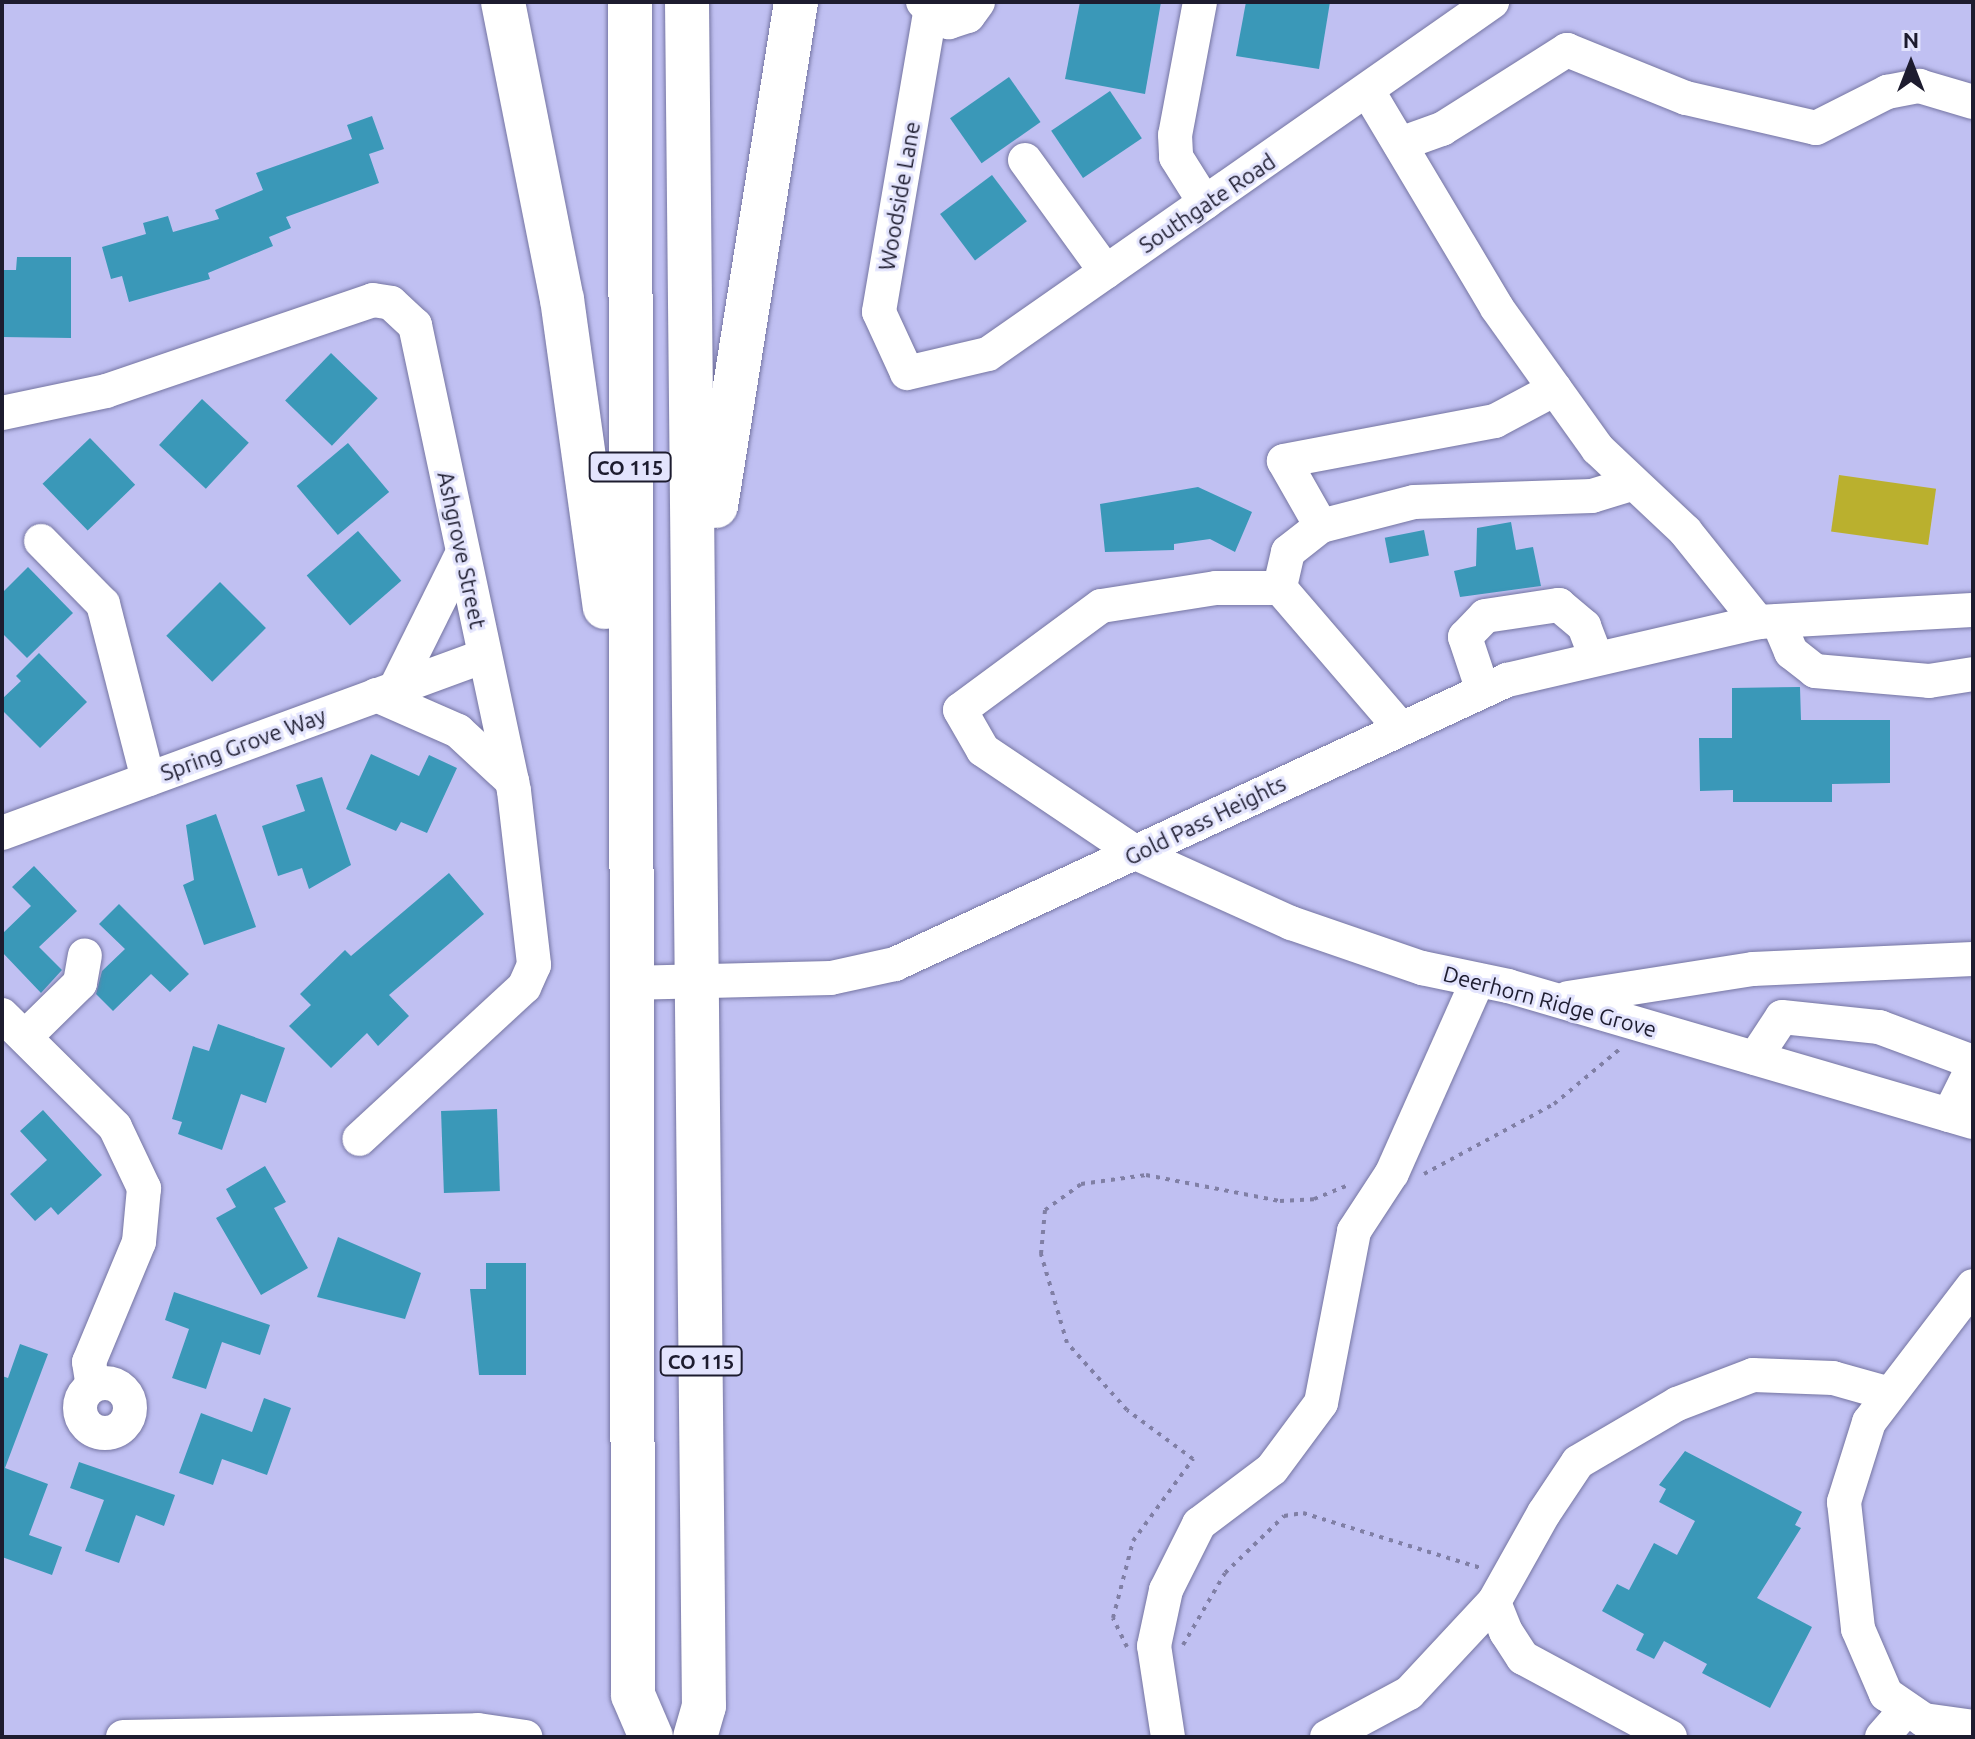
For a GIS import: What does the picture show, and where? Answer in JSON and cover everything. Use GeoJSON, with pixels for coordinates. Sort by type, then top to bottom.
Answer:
{"type":"FeatureCollection","features":[{"type":"Feature","properties":{"kind":"highway"},"geometry":{"type":"LineString","coordinates":[[503,2],[583,425],[603,582],[628,931]]}},
{"type":"Feature","properties":{"kind":"highway","name":"CO 115"},"geometry":{"type":"LineString","coordinates":[[630,2],[627,983],[633,1695],[651,1737]]}},
{"type":"Feature","properties":{"kind":"highway","name":"CO 115"},"geometry":{"type":"LineString","coordinates":[[687,2],[704,1706],[695,1737]]}},
{"type":"Feature","properties":{"kind":"highway"},"geometry":{"type":"LineString","coordinates":[[694,752],[727,404],[796,2]]}},
{"type":"Feature","properties":{"kind":"street"},"geometry":{"type":"LineString","coordinates":[[926,8],[958,20],[978,2]]}},
{"type":"Feature","properties":{"kind":"street"},"geometry":{"type":"LineString","coordinates":[[1200,2],[1175,135],[1176,157],[1205,203]]}},
{"type":"Feature","properties":{"kind":"street","name":"Southgate Road"},"geometry":{"type":"LineString","coordinates":[[907,373],[988,354],[1369,93],[1492,2]]}},
{"type":"Feature","properties":{"kind":"street","name":"Woodside Lane"},"geometry":{"type":"LineString","coordinates":[[907,373],[879,312],[926,8]]}},
{"type":"Feature","properties":{"kind":"street"},"geometry":{"type":"LineString","coordinates":[[1400,144],[1442,129],[1567,50],[1686,98],[1816,128],[1887,92],[1919,86],[1973,102]]}},
{"type":"Feature","properties":{"kind":"street"},"geometry":{"type":"LineString","coordinates":[[1369,93],[1555,389],[1631,484],[1685,531],[1768,622],[1791,652],[1815,671],[1929,681],[1973,674]]}},
{"type":"Feature","properties":{"kind":"street"},"geometry":{"type":"LineString","coordinates":[[1025,160],[1106,272]]}},
{"type":"Feature","properties":{"kind":"street","name":"Ashgrove Street"},"geometry":{"type":"LineString","coordinates":[[2,413],[75,401],[356,305],[391,303],[421,342],[461,556],[512,781],[533,915],[530,977],[359,1139]]}},
{"type":"Feature","properties":{"kind":"street"},"geometry":{"type":"LineString","coordinates":[[1321,526],[1284,461],[1495,421],[1555,389]]}},
{"type":"Feature","properties":{"kind":"street"},"geometry":{"type":"LineString","coordinates":[[1398,725],[1280,588],[1288,552],[1321,526],[1414,502],[1592,496],[1631,484]]}},
{"type":"Feature","properties":{"kind":"street"},"geometry":{"type":"LineString","coordinates":[[41,541],[103,604],[148,779]]}},
{"type":"Feature","properties":{"kind":"street"},"geometry":{"type":"LineString","coordinates":[[461,556],[386,691],[458,731],[512,781]]}},
{"type":"Feature","properties":{"kind":"street","name":"Deerhorn Ridge Grove"},"geometry":{"type":"LineString","coordinates":[[1280,588],[1216,588],[1101,606],[960,710],[983,750],[1138,854],[1291,923],[1478,980],[1648,1026],[1961,1118]]}},
{"type":"Feature","properties":{"kind":"street"},"geometry":{"type":"LineString","coordinates":[[1482,688],[1465,637],[1485,616],[1559,605],[1572,610],[1596,657]]}},
{"type":"Feature","properties":{"kind":"street","name":"Gold Pass Heights"},"geometry":{"type":"LineString","coordinates":[[627,983],[835,978],[895,964],[1138,854],[1398,725],[1482,688],[1596,657],[1768,622],[1973,610]]}},
{"type":"Feature","properties":{"kind":"street","name":"Spring Grove Way"},"geometry":{"type":"LineString","coordinates":[[2,833],[484,656]]}},
{"type":"Feature","properties":{"kind":"street"},"geometry":{"type":"LineString","coordinates":[[85,955],[80,983],[13,1026],[115,1127],[144,1188],[139,1242],[89,1362],[93,1386]]}},
{"type":"Feature","properties":{"kind":"street"},"geometry":{"type":"LineString","coordinates":[[1556,1000],[1753,969],[1973,959]]}},
{"type":"Feature","properties":{"kind":"street"},"geometry":{"type":"LineString","coordinates":[[1168,1737],[1154,1646],[1166,1590],[1199,1524],[1272,1469],[1321,1403],[1354,1231],[1392,1173],[1478,980]]}},
{"type":"Feature","properties":{"kind":"street"},"geometry":{"type":"LineString","coordinates":[[1755,1058],[1782,1017],[1879,1027],[1973,1065],[1961,1118]]}},
{"type":"Feature","properties":{"kind":"street"},"geometry":{"type":"LineString","coordinates":[[1973,1286],[1886,1393],[1849,1475],[1844,1539],[1871,1665],[1905,1711],[1973,1727]]}},
{"type":"Feature","properties":{"kind":"street"},"geometry":{"type":"LineString","coordinates":[[1327,1737],[1409,1693],[1494,1602],[1578,1462],[1677,1404],[1753,1375],[1833,1378],[1886,1393]]}},
{"type":"Feature","properties":{"kind":"street"},"geometry":{"type":"LineString","coordinates":[[1494,1602],[1523,1658],[1670,1737]]}},
{"type":"Feature","properties":{"kind":"street"},"geometry":{"type":"LineString","coordinates":[[1882,1737],[1905,1711]]}},
{"type":"Feature","properties":{"kind":"street"},"geometry":{"type":"LineString","coordinates":[[123,1737],[392,1734],[525,1737]]}},
{"type":"Feature","properties":{"kind":"path"},"geometry":{"type":"LineString","coordinates":[[1515,1567],[1466,1569],[1303,1513],[1284,1516],[1225,1573],[1188,1645],[1121,1645],[1113,1618],[1117,1585],[1133,1541],[1193,1459],[1127,1410],[1067,1343],[1041,1254],[1045,1210],[1081,1184],[1146,1175],[1280,1201],[1314,1199],[1349,1186],[1364,1168],[1413,1180],[1554,1104],[1648,1026]]}},
{"type":"Feature","properties":{"kind":"shaded area"},"geometry":{"type":"Polygon","coordinates":[[[1839,475],[1936,489],[1928,545],[1831,531],[1839,475]]]}},
{"type":"Feature","properties":{"kind":"building"},"geometry":{"type":"Polygon","coordinates":[[[1080,2],[1161,2],[1145,94],[1065,79],[1080,2]]]}},
{"type":"Feature","properties":{"kind":"building"},"geometry":{"type":"Polygon","coordinates":[[[1246,2],[1330,2],[1319,69],[1236,56],[1246,2]]]}},
{"type":"Feature","properties":{"kind":"building"},"geometry":{"type":"Polygon","coordinates":[[[1009,77],[1041,122],[982,163],[950,118],[1009,77]]]}},
{"type":"Feature","properties":{"kind":"building"},"geometry":{"type":"Polygon","coordinates":[[[1110,91],[1142,138],[1083,178],[1051,131],[1110,91]]]}},
{"type":"Feature","properties":{"kind":"building"},"geometry":{"type":"Polygon","coordinates":[[[372,116],[384,149],[369,154],[379,183],[286,217],[291,228],[269,237],[273,246],[208,273],[210,279],[129,302],[122,276],[111,279],[102,247],[146,234],[143,223],[168,216],[173,232],[219,219],[215,210],[263,190],[256,173],[352,139],[347,125],[372,116]]]}},
{"type":"Feature","properties":{"kind":"building"},"geometry":{"type":"Polygon","coordinates":[[[992,175],[1027,221],[975,260],[940,214],[992,175]]]}},
{"type":"Feature","properties":{"kind":"building"},"geometry":{"type":"Polygon","coordinates":[[[17,257],[71,257],[71,338],[2,337],[2,270],[16,270],[17,257]]]}},
{"type":"Feature","properties":{"kind":"building"},"geometry":{"type":"Polygon","coordinates":[[[331,353],[378,398],[332,446],[285,400],[331,353]]]}},
{"type":"Feature","properties":{"kind":"building"},"geometry":{"type":"Polygon","coordinates":[[[202,399],[249,443],[206,489],[159,445],[202,399]]]}},
{"type":"Feature","properties":{"kind":"building"},"geometry":{"type":"Polygon","coordinates":[[[90,438],[135,485],[88,531],[43,484],[90,438]]]}},
{"type":"Feature","properties":{"kind":"building"},"geometry":{"type":"Polygon","coordinates":[[[348,443],[389,492],[338,535],[297,486],[348,443]]]}},
{"type":"Feature","properties":{"kind":"building"},"geometry":{"type":"Polygon","coordinates":[[[1198,487],[1252,512],[1235,552],[1210,539],[1174,544],[1174,550],[1105,552],[1100,504],[1198,487]]]}},
{"type":"Feature","properties":{"kind":"building"},"geometry":{"type":"Polygon","coordinates":[[[1511,522],[1516,550],[1533,547],[1541,586],[1460,597],[1454,571],[1476,566],[1477,528],[1511,522]]]}},
{"type":"Feature","properties":{"kind":"building"},"geometry":{"type":"Polygon","coordinates":[[[1424,530],[1429,556],[1390,563],[1385,538],[1424,530]]]}},
{"type":"Feature","properties":{"kind":"building"},"geometry":{"type":"Polygon","coordinates":[[[358,531],[401,581],[350,625],[307,576],[358,531]]]}},
{"type":"Feature","properties":{"kind":"building"},"geometry":{"type":"Polygon","coordinates":[[[28,567],[73,613],[27,658],[2,633],[2,593],[28,567]]]}},
{"type":"Feature","properties":{"kind":"building"},"geometry":{"type":"Polygon","coordinates":[[[220,582],[266,628],[212,682],[166,636],[220,582]]]}},
{"type":"Feature","properties":{"kind":"building"},"geometry":{"type":"Polygon","coordinates":[[[39,653],[87,702],[40,748],[2,710],[2,699],[21,681],[16,676],[39,653]]]}},
{"type":"Feature","properties":{"kind":"building"},"geometry":{"type":"Polygon","coordinates":[[[1800,687],[1801,720],[1890,720],[1890,783],[1832,784],[1832,802],[1733,802],[1733,790],[1700,791],[1699,738],[1732,738],[1732,688],[1800,687]]]}},
{"type":"Feature","properties":{"kind":"building"},"geometry":{"type":"Polygon","coordinates":[[[371,754],[419,776],[429,755],[457,768],[427,833],[401,822],[396,831],[346,809],[371,754]]]}},
{"type":"Feature","properties":{"kind":"building"},"geometry":{"type":"Polygon","coordinates":[[[322,777],[351,865],[309,889],[302,868],[278,876],[262,826],[305,811],[296,785],[322,777]]]}},
{"type":"Feature","properties":{"kind":"building"},"geometry":{"type":"Polygon","coordinates":[[[216,814],[256,927],[204,945],[183,885],[194,880],[186,825],[216,814]]]}},
{"type":"Feature","properties":{"kind":"building"},"geometry":{"type":"Polygon","coordinates":[[[34,866],[77,911],[39,947],[62,970],[41,993],[2,952],[2,934],[31,906],[12,887],[34,866]]]}},
{"type":"Feature","properties":{"kind":"building"},"geometry":{"type":"Polygon","coordinates":[[[449,873],[484,914],[389,995],[409,1016],[378,1046],[367,1033],[331,1068],[289,1026],[311,1005],[300,994],[345,950],[351,956],[449,873]]]}},
{"type":"Feature","properties":{"kind":"building"},"geometry":{"type":"Polygon","coordinates":[[[119,904],[189,974],[170,992],[151,974],[113,1011],[96,994],[102,971],[125,949],[99,924],[119,904]]]}},
{"type":"Feature","properties":{"kind":"building"},"geometry":{"type":"Polygon","coordinates":[[[218,1024],[285,1048],[266,1103],[241,1094],[222,1150],[178,1134],[182,1122],[172,1119],[193,1046],[209,1051],[218,1024]]]}},
{"type":"Feature","properties":{"kind":"building"},"geometry":{"type":"Polygon","coordinates":[[[497,1109],[500,1191],[444,1193],[441,1111],[497,1109]]]}},
{"type":"Feature","properties":{"kind":"building"},"geometry":{"type":"Polygon","coordinates":[[[43,1110],[102,1175],[58,1215],[51,1207],[35,1221],[10,1194],[47,1160],[20,1131],[43,1110]]]}},
{"type":"Feature","properties":{"kind":"building"},"geometry":{"type":"Polygon","coordinates":[[[265,1166],[286,1202],[274,1208],[308,1268],[261,1295],[216,1218],[236,1207],[226,1189],[265,1166]]]}},
{"type":"Feature","properties":{"kind":"building"},"geometry":{"type":"Polygon","coordinates":[[[338,1237],[421,1273],[405,1319],[317,1297],[338,1237]]]}},
{"type":"Feature","properties":{"kind":"building"},"geometry":{"type":"Polygon","coordinates":[[[486,1263],[526,1263],[526,1375],[479,1375],[470,1289],[486,1289],[486,1263]]]}},
{"type":"Feature","properties":{"kind":"building"},"geometry":{"type":"Polygon","coordinates":[[[174,1292],[270,1325],[260,1355],[222,1342],[206,1389],[172,1378],[189,1329],[165,1320],[174,1292]]]}},
{"type":"Feature","properties":{"kind":"building"},"geometry":{"type":"Polygon","coordinates":[[[20,1344],[48,1354],[5,1468],[48,1484],[29,1535],[62,1547],[52,1575],[2,1557],[2,1376],[8,1378],[20,1344]]]}},
{"type":"Feature","properties":{"kind":"building"},"geometry":{"type":"Polygon","coordinates":[[[264,1398],[291,1408],[267,1475],[222,1459],[213,1485],[179,1473],[201,1413],[252,1432],[264,1398]]]}},
{"type":"Feature","properties":{"kind":"building"},"geometry":{"type":"Polygon","coordinates":[[[1685,1451],[1802,1512],[1795,1525],[1801,1528],[1757,1598],[1812,1627],[1770,1708],[1702,1673],[1707,1664],[1664,1641],[1654,1659],[1636,1650],[1644,1634],[1602,1611],[1617,1584],[1629,1590],[1654,1543],[1677,1555],[1695,1521],[1659,1502],[1666,1489],[1659,1485],[1685,1451]]]}},
{"type":"Feature","properties":{"kind":"building"},"geometry":{"type":"Polygon","coordinates":[[[79,1462],[175,1495],[164,1526],[136,1515],[119,1563],[85,1551],[104,1500],[70,1488],[79,1462]]]}}]}
